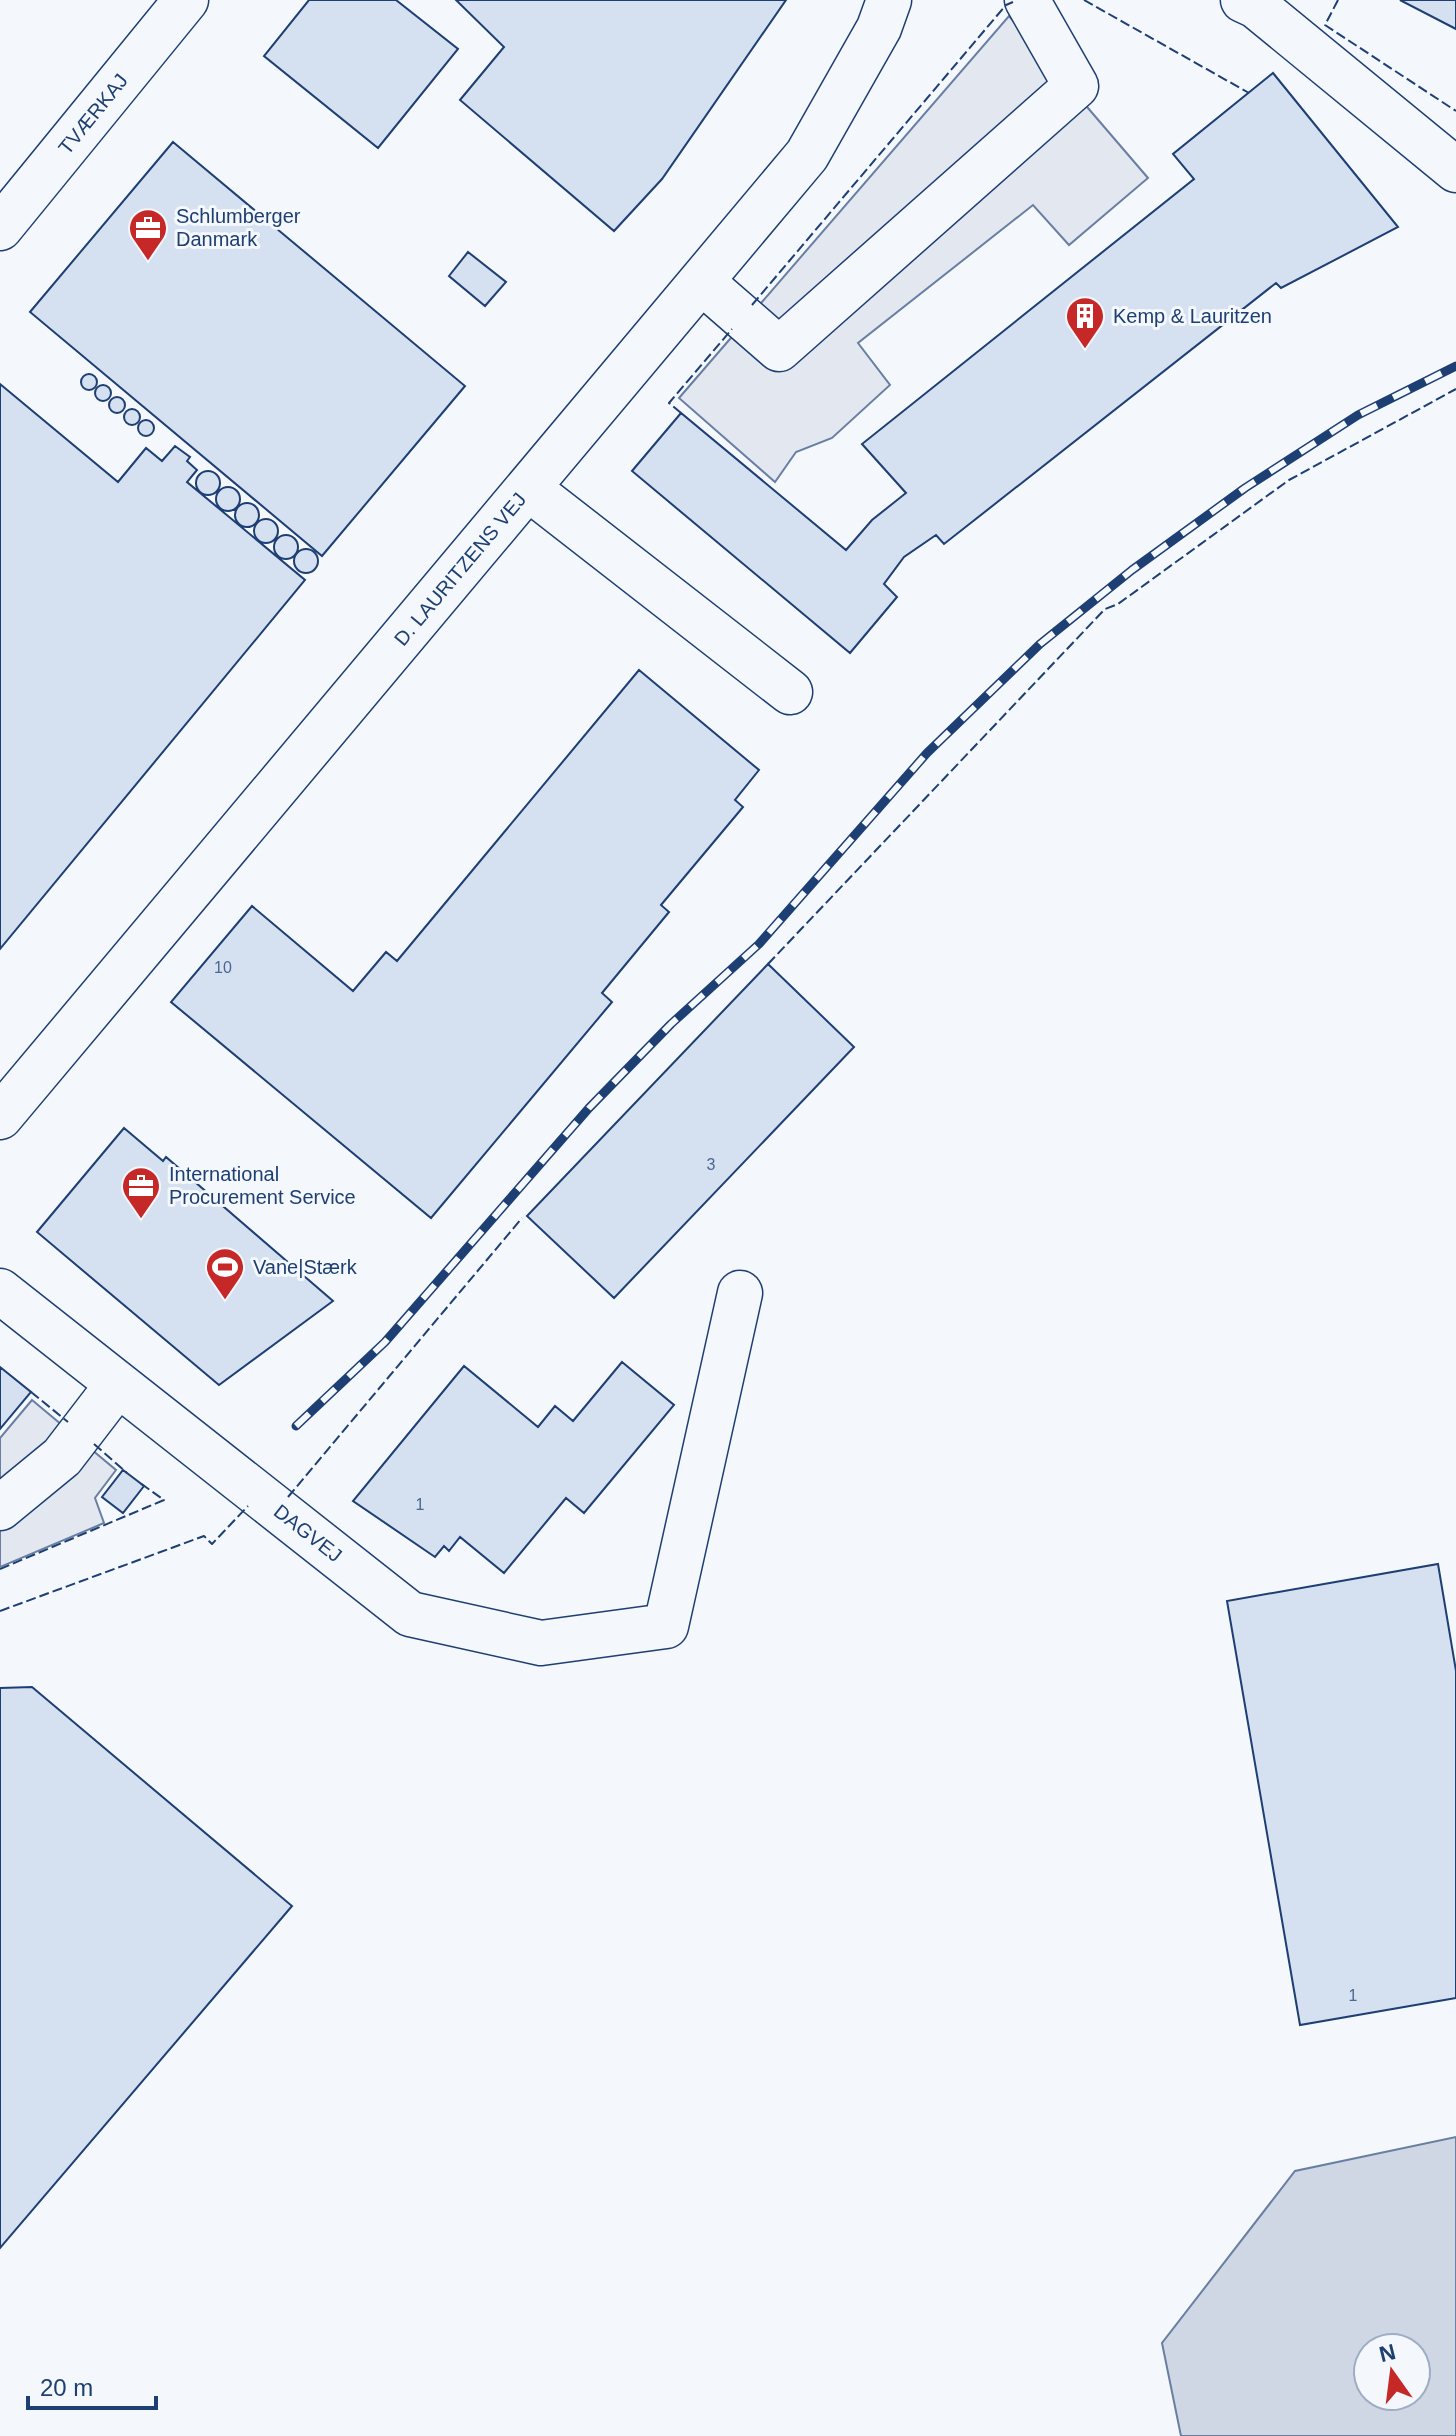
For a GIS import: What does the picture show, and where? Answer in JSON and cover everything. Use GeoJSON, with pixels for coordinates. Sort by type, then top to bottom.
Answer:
{"type":"FeatureCollection","features":[{"type":"Feature","properties":{"kind":"street","name":"TVÆRKAJ"},"geometry":{"type":"LineString","coordinates":[[0,228],[186,0]]}},
{"type":"Feature","properties":{"kind":"street","name":"D. LAURITZENS VEJ"},"geometry":{"type":"LineString","coordinates":[[0,1117],[807,155],[879,28],[889,0]]}},
{"type":"Feature","properties":{"kind":"street"},"geometry":{"type":"LineString","coordinates":[[702,282],[779,349],[1076,86],[1027,0]]}},
{"type":"Feature","properties":{"kind":"street"},"geometry":{"type":"LineString","coordinates":[[1243,0],[1256,6],[1456,170]]}},
{"type":"Feature","properties":{"kind":"street"},"geometry":{"type":"LineString","coordinates":[[528,488],[790,692]]}},
{"type":"Feature","properties":{"kind":"street","name":"DAGVEJ"},"geometry":{"type":"LineString","coordinates":[[0,1291],[410,1614],[541,1643],[666,1626],[740,1293]]}},
{"type":"Feature","properties":{"kind":"street"},"geometry":{"type":"LineString","coordinates":[[0,1508],[62,1457],[118,1384]]}},
{"type":"Feature","properties":{"kind":"shaded area"},"geometry":{"type":"Polygon","coordinates":[[[1009,16],[1148,178],[1069,245],[1033,205],[858,343],[890,385],[832,438],[796,452],[775,482],[679,398],[1009,16]]]}},
{"type":"Feature","properties":{"kind":"shaded area"},"geometry":{"type":"Polygon","coordinates":[[[32,1400],[116,1470],[95,1498],[104,1523],[0,1567],[0,1438],[32,1400]]]}},
{"type":"Feature","properties":{"kind":"shaded area"},"geometry":{"type":"Polygon","coordinates":[[[1456,2137],[1456,2436],[1181,2436],[1162,2343],[1295,2171],[1456,2137]]]}},
{"type":"Feature","properties":{"kind":"building"},"geometry":{"type":"Polygon","coordinates":[[[309,0],[396,0],[458,49],[378,148],[264,56],[309,0]]]}},
{"type":"Feature","properties":{"kind":"building"},"geometry":{"type":"Polygon","coordinates":[[[456,0],[786,0],[662,179],[614,231],[460,100],[504,47],[456,0]]]}},
{"type":"Feature","properties":{"kind":"building"},"geometry":{"type":"Polygon","coordinates":[[[1400,0],[1456,0],[1456,29],[1400,0]]]}},
{"type":"Feature","properties":{"kind":"building","name":"Kemp & Lauritzen"},"geometry":{"type":"Polygon","coordinates":[[[1273,73],[1398,227],[1281,288],[1276,283],[944,544],[936,535],[904,557],[884,584],[897,597],[850,653],[632,471],[681,413],[846,550],[872,520],[906,493],[862,444],[1194,179],[1173,154],[1273,73]]]}},
{"type":"Feature","properties":{"kind":"building"},"geometry":{"type":"Polygon","coordinates":[[[173,142],[465,386],[322,556],[30,312],[173,142]]]}},
{"type":"Feature","properties":{"kind":"building"},"geometry":{"type":"Polygon","coordinates":[[[468,252],[506,282],[485,306],[449,276],[468,252]]]}},
{"type":"Feature","properties":{"kind":"building"},"geometry":{"type":"Polygon","coordinates":[[[86,374],[92,374],[97,382],[95,388],[86,390],[81,385],[81,379],[86,374]]]}},
{"type":"Feature","properties":{"kind":"building"},"geometry":{"type":"Polygon","coordinates":[[[0,384],[118,482],[146,448],[162,461],[175,446],[190,457],[187,461],[197,470],[187,482],[305,580],[0,949],[0,384]]]}},
{"type":"Feature","properties":{"kind":"building"},"geometry":{"type":"Polygon","coordinates":[[[100,385],[106,385],[111,393],[109,399],[100,401],[95,396],[95,390],[100,385]]]}},
{"type":"Feature","properties":{"kind":"building"},"geometry":{"type":"Polygon","coordinates":[[[114,397],[120,397],[125,405],[123,411],[114,413],[109,408],[109,402],[114,397]]]}},
{"type":"Feature","properties":{"kind":"building"},"geometry":{"type":"Polygon","coordinates":[[[129,409],[135,409],[140,417],[138,423],[129,425],[124,420],[124,414],[129,409]]]}},
{"type":"Feature","properties":{"kind":"building"},"geometry":{"type":"Polygon","coordinates":[[[143,420],[149,420],[154,428],[152,434],[143,436],[138,431],[138,425],[143,420]]]}},
{"type":"Feature","properties":{"kind":"building"},"geometry":{"type":"Polygon","coordinates":[[[208,471],[217,474],[220,483],[217,492],[208,495],[199,492],[196,483],[199,474],[208,471]]]}},
{"type":"Feature","properties":{"kind":"building"},"geometry":{"type":"Polygon","coordinates":[[[228,487],[239,494],[240,499],[233,510],[228,511],[217,504],[216,499],[223,488],[228,487]]]}},
{"type":"Feature","properties":{"kind":"building"},"geometry":{"type":"Polygon","coordinates":[[[247,503],[258,510],[259,515],[252,526],[247,527],[236,520],[235,515],[242,504],[247,503]]]}},
{"type":"Feature","properties":{"kind":"building"},"geometry":{"type":"Polygon","coordinates":[[[266,519],[277,526],[278,531],[271,542],[266,543],[255,536],[254,531],[261,520],[266,519]]]}},
{"type":"Feature","properties":{"kind":"building"},"geometry":{"type":"Polygon","coordinates":[[[286,535],[297,542],[298,547],[291,558],[286,559],[275,552],[274,547],[281,536],[286,535]]]}},
{"type":"Feature","properties":{"kind":"building"},"geometry":{"type":"Polygon","coordinates":[[[306,549],[317,556],[318,561],[311,572],[306,573],[295,566],[294,561],[301,550],[306,549]]]}},
{"type":"Feature","properties":{"kind":"building"},"geometry":{"type":"Polygon","coordinates":[[[639,670],[759,770],[735,800],[743,807],[661,905],[669,912],[602,993],[612,1002],[431,1218],[171,1002],[252,906],[353,991],[386,952],[397,961],[639,670]]]}},
{"type":"Feature","properties":{"kind":"building"},"geometry":{"type":"Polygon","coordinates":[[[768,964],[854,1047],[614,1298],[527,1216],[768,964]]]}},
{"type":"Feature","properties":{"kind":"building"},"geometry":{"type":"Polygon","coordinates":[[[124,1128],[163,1161],[166,1157],[333,1301],[219,1385],[37,1232],[124,1128]]]}},
{"type":"Feature","properties":{"kind":"building"},"geometry":{"type":"Polygon","coordinates":[[[622,1362],[674,1405],[584,1513],[566,1498],[504,1573],[460,1537],[449,1551],[444,1546],[435,1557],[353,1501],[464,1366],[538,1427],[555,1406],[573,1421],[622,1362]]]}},
{"type":"Feature","properties":{"kind":"building"},"geometry":{"type":"Polygon","coordinates":[[[0,1367],[31,1392],[0,1429],[0,1367]]]}},
{"type":"Feature","properties":{"kind":"building"},"geometry":{"type":"Polygon","coordinates":[[[123,1470],[144,1486],[123,1513],[102,1497],[123,1470]]]}},
{"type":"Feature","properties":{"kind":"building"},"geometry":{"type":"Polygon","coordinates":[[[1438,1564],[1456,1671],[1456,1998],[1300,2025],[1227,1601],[1438,1564]]]}},
{"type":"Feature","properties":{"kind":"building"},"geometry":{"type":"Polygon","coordinates":[[[32,1687],[292,1906],[0,2248],[0,1688],[32,1687]]]}},
{"type":"Feature","properties":{"kind":"railway"},"geometry":{"type":"LineString","coordinates":[[296,1426],[385,1342],[589,1108],[671,1024],[759,944],[927,753],[1040,644],[1132,570],[1245,488],[1358,415],[1456,366]]}},
{"type":"Feature","properties":{"kind":"fence"},"geometry":{"type":"LineString","coordinates":[[1084,0],[1249,93]]}},
{"type":"Feature","properties":{"kind":"fence"},"geometry":{"type":"LineString","coordinates":[[1338,0],[1325,25],[1456,111]]}},
{"type":"Feature","properties":{"kind":"fence"},"geometry":{"type":"LineString","coordinates":[[752,305],[1006,5],[1013,2]]}},
{"type":"Feature","properties":{"kind":"fence"},"geometry":{"type":"LineString","coordinates":[[681,413],[669,403],[732,329]]}},
{"type":"Feature","properties":{"kind":"fence"},"geometry":{"type":"LineString","coordinates":[[768,964],[1105,609],[1118,604],[1289,480],[1456,389]]}},
{"type":"Feature","properties":{"kind":"fence"},"geometry":{"type":"LineString","coordinates":[[288,1497],[522,1218]]}},
{"type":"Feature","properties":{"kind":"fence"},"geometry":{"type":"LineString","coordinates":[[31,1392],[68,1422]]}},
{"type":"Feature","properties":{"kind":"fence"},"geometry":{"type":"LineString","coordinates":[[94,1444],[127,1473]]}},
{"type":"Feature","properties":{"kind":"fence"},"geometry":{"type":"LineString","coordinates":[[0,1569],[164,1500],[140,1483]]}},
{"type":"Feature","properties":{"kind":"fence"},"geometry":{"type":"LineString","coordinates":[[0,1611],[204,1536],[212,1544],[248,1506]]}},
{"type":"Feature","properties":{"kind":"place","name":"Schlumberger Danmark"},"geometry":{"type":"Point","coordinates":[148,262]}},
{"type":"Feature","properties":{"kind":"place","name":"Kemp & Lauritzen"},"geometry":{"type":"Point","coordinates":[1085,350]}},
{"type":"Feature","properties":{"kind":"place","name":"International Procurement Service"},"geometry":{"type":"Point","coordinates":[141,1220]}},
{"type":"Feature","properties":{"kind":"place","name":"Vane|Stærk"},"geometry":{"type":"Point","coordinates":[225,1301]}}]}
